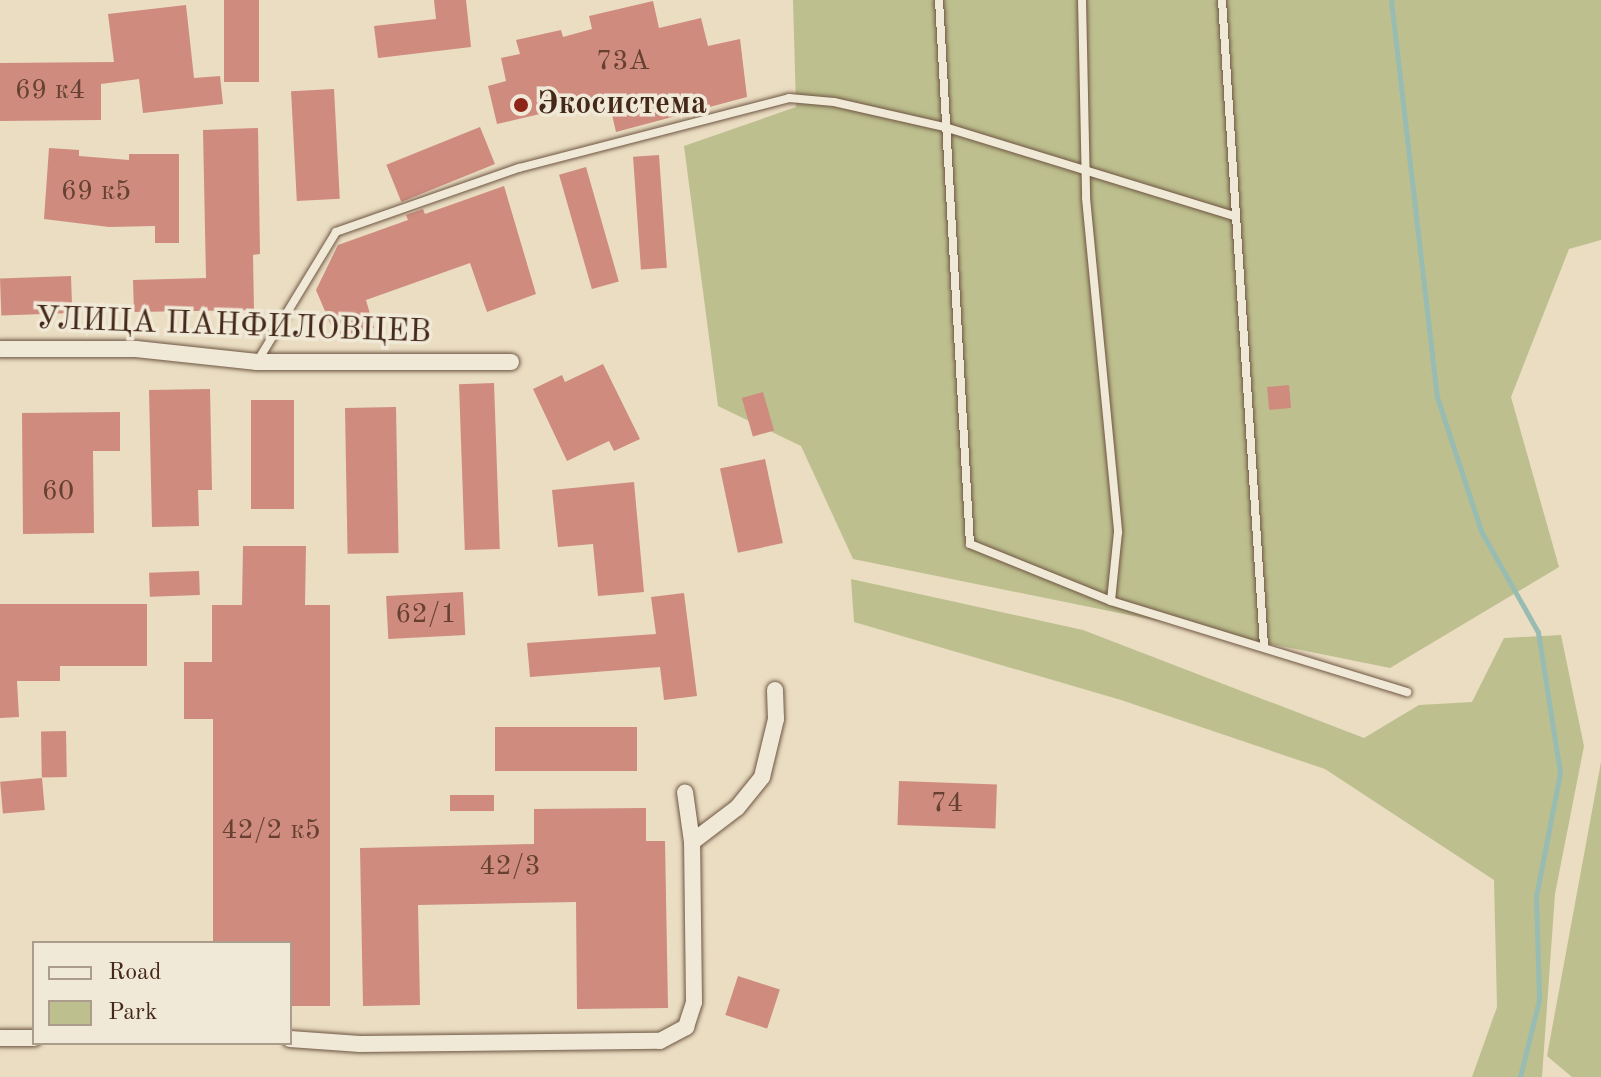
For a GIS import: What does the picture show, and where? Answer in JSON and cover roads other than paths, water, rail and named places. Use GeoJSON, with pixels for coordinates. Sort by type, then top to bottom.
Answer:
{"type":"FeatureCollection","features":[{"type":"Feature","properties":{"kind":"street","name":"УЛИЦА ПАНФИЛОВЦЕВ"},"geometry":{"type":"LineString","coordinates":[[0,349],[136,349],[257,362],[511,362]]}},
{"type":"Feature","properties":{"kind":"street"},"geometry":{"type":"LineString","coordinates":[[692,842],[737,808],[762,777],[776,719],[775,690]]}},
{"type":"Feature","properties":{"kind":"street"},"geometry":{"type":"LineString","coordinates":[[292,1039],[360,1044],[660,1041],[686,1027],[694,1002],[692,842],[685,792]]}},
{"type":"Feature","properties":{"kind":"street"},"geometry":{"type":"LineString","coordinates":[[0,1038],[32,1038]]}},
{"type":"Feature","properties":{"kind":"lane"},"geometry":{"type":"LineString","coordinates":[[939,0],[970,544],[1111,601],[1407,692]]}},
{"type":"Feature","properties":{"kind":"lane"},"geometry":{"type":"LineString","coordinates":[[1082,0],[1085,171],[1118,532],[1111,601]]}},
{"type":"Feature","properties":{"kind":"lane"},"geometry":{"type":"LineString","coordinates":[[1222,0],[1264,646]]}},
{"type":"Feature","properties":{"kind":"lane"},"geometry":{"type":"LineString","coordinates":[[257,362],[336,232],[519,168],[789,98],[834,102],[948,128],[1234,216]]}},
{"type":"Feature","properties":{"kind":"waterway"},"geometry":{"type":"LineString","coordinates":[[1391,0],[1437,397],[1481,531],[1538,632],[1560,773],[1536,897],[1539,1000],[1520,1077]]}},
{"type":"Feature","properties":{"kind":"place","name":"Экосистема"},"geometry":{"type":"Point","coordinates":[521,105]}}]}
